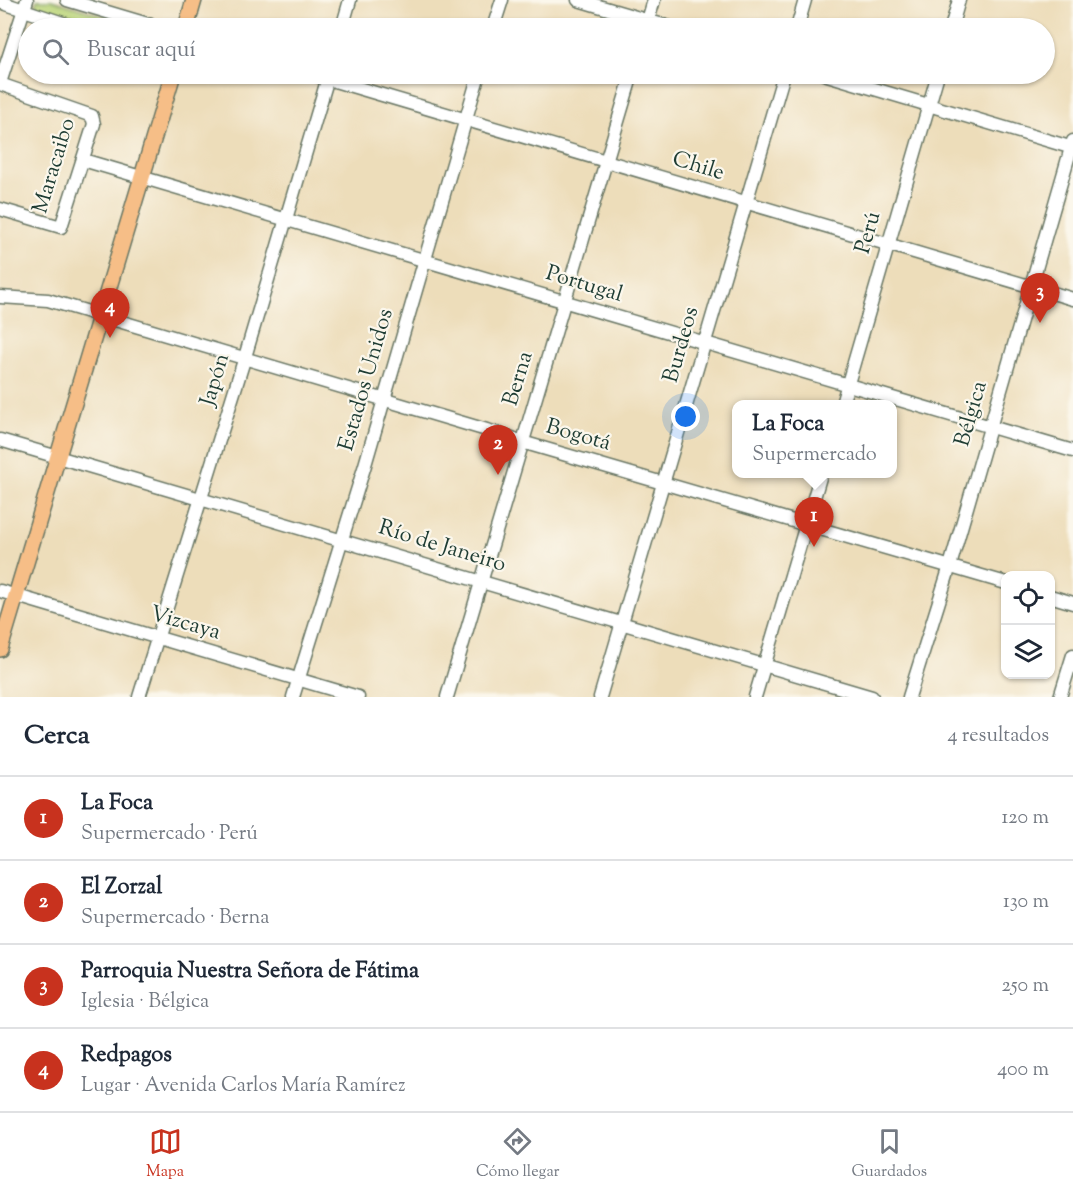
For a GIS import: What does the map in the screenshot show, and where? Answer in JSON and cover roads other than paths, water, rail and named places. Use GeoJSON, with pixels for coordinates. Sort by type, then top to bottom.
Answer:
{"type":"FeatureCollection","features":[{"type":"Feature","properties":{"kind":"main road"},"geometry":{"type":"LineString","coordinates":[[189,18],[194,0]]}},
{"type":"Feature","properties":{"kind":"main road"},"geometry":{"type":"LineString","coordinates":[[0,649],[170,84]]}},
{"type":"Feature","properties":{"kind":"street"},"geometry":{"type":"LineString","coordinates":[[67,0],[127,18]]}},
{"type":"Feature","properties":{"kind":"street"},"geometry":{"type":"LineString","coordinates":[[345,18],[350,0]]}},
{"type":"Feature","properties":{"kind":"street"},"geometry":{"type":"LineString","coordinates":[[496,18],[501,0]]}},
{"type":"Feature","properties":{"kind":"street"},"geometry":{"type":"LineString","coordinates":[[578,0],[628,18]]}},
{"type":"Feature","properties":{"kind":"street"},"geometry":{"type":"LineString","coordinates":[[649,18],[654,0]]}},
{"type":"Feature","properties":{"kind":"street"},"geometry":{"type":"LineString","coordinates":[[800,18],[805,0]]}},
{"type":"Feature","properties":{"kind":"street"},"geometry":{"type":"LineString","coordinates":[[954,18],[959,0]]}},
{"type":"Feature","properties":{"kind":"street"},"geometry":{"type":"LineString","coordinates":[[0,2],[25,5],[55,18]]}},
{"type":"Feature","properties":{"kind":"street"},"geometry":{"type":"LineString","coordinates":[[0,83],[18,27]]}},
{"type":"Feature","properties":{"kind":"street","name":"Maracaibo"},"geometry":{"type":"LineString","coordinates":[[0,83],[92,116],[94,124],[61,227],[57,228],[0,209]]}},
{"type":"Feature","properties":{"kind":"street","name":"Japón"},"geometry":{"type":"LineString","coordinates":[[139,697],[326,84]]}},
{"type":"Feature","properties":{"kind":"street","name":"Chile"},"geometry":{"type":"LineString","coordinates":[[353,84],[465,120],[1073,299]]}},
{"type":"Feature","properties":{"kind":"street","name":"Estados Unidos"},"geometry":{"type":"LineString","coordinates":[[294,697],[476,84]]}},
{"type":"Feature","properties":{"kind":"street","name":"Berna"},"geometry":{"type":"LineString","coordinates":[[447,697],[630,84]]}},
{"type":"Feature","properties":{"kind":"street","name":"Burdeos"},"geometry":{"type":"LineString","coordinates":[[600,697],[780,84]]}},
{"type":"Feature","properties":{"kind":"street"},"geometry":{"type":"LineString","coordinates":[[858,84],[1072,146]]}},
{"type":"Feature","properties":{"kind":"street","name":"Perú"},"geometry":{"type":"LineString","coordinates":[[844,400],[935,84]]}},
{"type":"Feature","properties":{"kind":"street","name":"Bélgica"},"geometry":{"type":"LineString","coordinates":[[909,697],[950,566],[1072,146]]}},
{"type":"Feature","properties":{"kind":"street","name":"Portugal"},"geometry":{"type":"LineString","coordinates":[[83,160],[1073,451]]}},
{"type":"Feature","properties":{"kind":"street","name":"Bogotá"},"geometry":{"type":"LineString","coordinates":[[0,297],[48,300],[1001,582]]}},
{"type":"Feature","properties":{"kind":"street","name":"Río de Janeiro"},"geometry":{"type":"LineString","coordinates":[[0,440],[872,697]]}},
{"type":"Feature","properties":{"kind":"street"},"geometry":{"type":"LineString","coordinates":[[755,697],[820,478]]}},
{"type":"Feature","properties":{"kind":"street","name":"Vizcaya"},"geometry":{"type":"LineString","coordinates":[[0,591],[358,697]]}},
{"type":"Feature","properties":{"kind":"street"},"geometry":{"type":"LineString","coordinates":[[1055,598],[1073,603]]}},
{"type":"Feature","properties":{"kind":"street"},"geometry":{"type":"LineString","coordinates":[[1060,697],[1073,655]]}},
{"type":"Feature","properties":{"kind":"place","name":"Parroquia Nuestra Señora de Fátima"},"geometry":{"type":"Point","coordinates":[1040,323]}},
{"type":"Feature","properties":{"kind":"place","name":"Redpagos"},"geometry":{"type":"Point","coordinates":[110,338]}},
{"type":"Feature","properties":{"kind":"place","name":"El Zorzal"},"geometry":{"type":"Point","coordinates":[498,475]}},
{"type":"Feature","properties":{"kind":"place","name":"La Foca"},"geometry":{"type":"Point","coordinates":[814,547]}}]}
